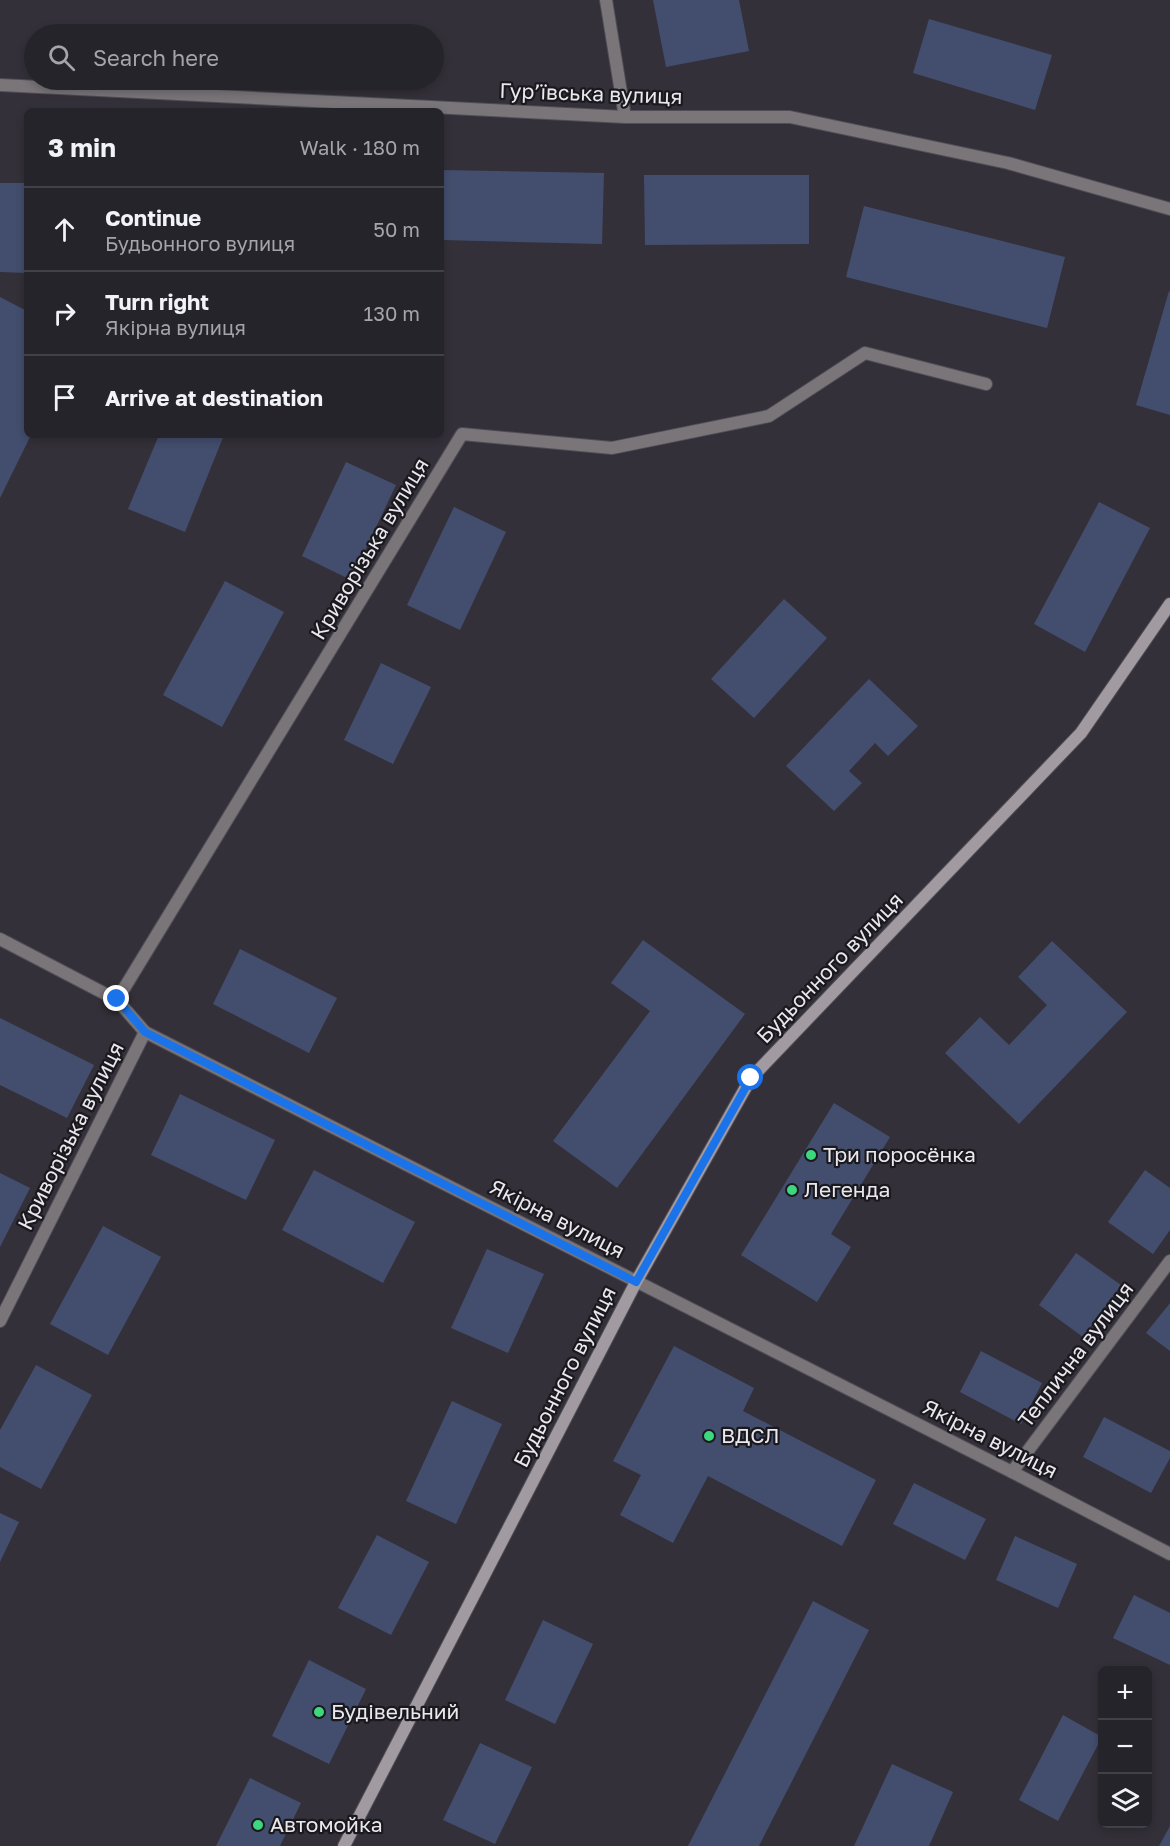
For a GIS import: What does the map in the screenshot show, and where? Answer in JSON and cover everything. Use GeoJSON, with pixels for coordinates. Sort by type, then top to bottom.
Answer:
{"type":"FeatureCollection","features":[{"type":"Feature","properties":{"kind":"main road","name":"Будьонного вулиця"},"geometry":{"type":"LineString","coordinates":[[344,1846],[636,1282],[751,1078],[1081,733],[1170,604]]}},
{"type":"Feature","properties":{"kind":"street"},"geometry":{"type":"LineString","coordinates":[[606,0],[625,117]]}},
{"type":"Feature","properties":{"kind":"street","name":"Гур’ївська вулиця"},"geometry":{"type":"LineString","coordinates":[[0,85],[24,86]]}},
{"type":"Feature","properties":{"kind":"street","name":"Гур’ївська вулиця"},"geometry":{"type":"LineString","coordinates":[[98,90],[625,117],[790,117],[1008,163],[1170,209]]}},
{"type":"Feature","properties":{"kind":"street","name":"Криворізька вулиця"},"geometry":{"type":"LineString","coordinates":[[117,999],[462,434],[612,448],[679,435],[769,416],[865,353],[986,384]]}},
{"type":"Feature","properties":{"kind":"street","name":"Якірна вулиця"},"geometry":{"type":"LineString","coordinates":[[0,939],[117,999],[145,1032],[1170,1554]]}},
{"type":"Feature","properties":{"kind":"street","name":"Криворізька вулиця"},"geometry":{"type":"LineString","coordinates":[[0,1321],[145,1032]]}},
{"type":"Feature","properties":{"kind":"street","name":"Теплична вулиця"},"geometry":{"type":"LineString","coordinates":[[1012,1472],[1170,1261]]}},
{"type":"Feature","properties":{"kind":"building"},"geometry":{"type":"Polygon","coordinates":[[[653,0],[739,0],[749,51],[666,67],[653,0]]]}},
{"type":"Feature","properties":{"kind":"building"},"geometry":{"type":"Polygon","coordinates":[[[929,19],[1052,55],[1035,110],[913,73],[929,19]]]}},
{"type":"Feature","properties":{"kind":"building"},"geometry":{"type":"Polygon","coordinates":[[[444,170],[604,173],[602,244],[444,240],[444,170]]]}},
{"type":"Feature","properties":{"kind":"building"},"geometry":{"type":"Polygon","coordinates":[[[644,175],[809,175],[809,244],[645,245],[644,175]]]}},
{"type":"Feature","properties":{"kind":"building"},"geometry":{"type":"Polygon","coordinates":[[[0,183],[24,183],[24,273],[0,272],[0,183]]]}},
{"type":"Feature","properties":{"kind":"building"},"geometry":{"type":"Polygon","coordinates":[[[864,206],[1065,257],[1047,328],[846,277],[864,206]]]}},
{"type":"Feature","properties":{"kind":"building"},"geometry":{"type":"Polygon","coordinates":[[[1170,292],[1170,415],[1136,405],[1170,292]]]}},
{"type":"Feature","properties":{"kind":"building"},"geometry":{"type":"Polygon","coordinates":[[[0,297],[24,309],[24,438],[30,438],[0,498],[0,297]]]}},
{"type":"Feature","properties":{"kind":"building"},"geometry":{"type":"Polygon","coordinates":[[[158,438],[223,438],[185,532],[128,509],[158,438]]]}},
{"type":"Feature","properties":{"kind":"building"},"geometry":{"type":"Polygon","coordinates":[[[346,462],[396,485],[351,580],[302,556],[346,462]]]}},
{"type":"Feature","properties":{"kind":"building"},"geometry":{"type":"Polygon","coordinates":[[[1099,502],[1150,528],[1085,652],[1034,624],[1099,502]]]}},
{"type":"Feature","properties":{"kind":"building"},"geometry":{"type":"Polygon","coordinates":[[[454,507],[506,532],[460,630],[407,605],[454,507]]]}},
{"type":"Feature","properties":{"kind":"building"},"geometry":{"type":"Polygon","coordinates":[[[225,581],[284,612],[222,727],[163,695],[225,581]]]}},
{"type":"Feature","properties":{"kind":"building"},"geometry":{"type":"Polygon","coordinates":[[[784,599],[827,638],[754,718],[711,679],[784,599]]]}},
{"type":"Feature","properties":{"kind":"building"},"geometry":{"type":"Polygon","coordinates":[[[381,663],[431,687],[393,764],[344,740],[381,663]]]}},
{"type":"Feature","properties":{"kind":"building"},"geometry":{"type":"Polygon","coordinates":[[[869,679],[918,726],[888,756],[875,743],[849,771],[862,783],[834,811],[786,766],[869,679]]]}},
{"type":"Feature","properties":{"kind":"building"},"geometry":{"type":"Polygon","coordinates":[[[643,940],[745,1014],[617,1188],[553,1141],[650,1011],[611,983],[643,940]]]}},
{"type":"Feature","properties":{"kind":"building"},"geometry":{"type":"Polygon","coordinates":[[[1052,941],[1127,1012],[1019,1124],[945,1053],[980,1017],[1009,1045],[1047,1005],[1018,977],[1052,941]]]}},
{"type":"Feature","properties":{"kind":"building"},"geometry":{"type":"Polygon","coordinates":[[[240,949],[337,998],[309,1053],[213,1004],[240,949]]]}},
{"type":"Feature","properties":{"kind":"building"},"geometry":{"type":"Polygon","coordinates":[[[0,1018],[94,1065],[67,1118],[0,1085],[0,1018]]]}},
{"type":"Feature","properties":{"kind":"building"},"geometry":{"type":"Polygon","coordinates":[[[180,1094],[275,1140],[246,1200],[151,1155],[180,1094]]]}},
{"type":"Feature","properties":{"kind":"building"},"geometry":{"type":"Polygon","coordinates":[[[834,1103],[890,1137],[831,1234],[851,1247],[817,1302],[741,1255],[834,1103]]]}},
{"type":"Feature","properties":{"kind":"building"},"geometry":{"type":"Polygon","coordinates":[[[314,1170],[415,1222],[383,1283],[282,1230],[314,1170]]]}},
{"type":"Feature","properties":{"kind":"building"},"geometry":{"type":"Polygon","coordinates":[[[1145,1170],[1170,1188],[1170,1230],[1153,1254],[1108,1222],[1145,1170]]]}},
{"type":"Feature","properties":{"kind":"building"},"geometry":{"type":"Polygon","coordinates":[[[0,1173],[30,1188],[0,1247],[0,1173]]]}},
{"type":"Feature","properties":{"kind":"building"},"geometry":{"type":"Polygon","coordinates":[[[103,1226],[161,1257],[108,1355],[50,1324],[103,1226]]]}},
{"type":"Feature","properties":{"kind":"building"},"geometry":{"type":"Polygon","coordinates":[[[487,1249],[544,1274],[508,1353],[451,1328],[487,1249]]]}},
{"type":"Feature","properties":{"kind":"building"},"geometry":{"type":"Polygon","coordinates":[[[1076,1253],[1121,1285],[1083,1337],[1039,1305],[1076,1253]]]}},
{"type":"Feature","properties":{"kind":"building"},"geometry":{"type":"Polygon","coordinates":[[[1170,1303],[1170,1351],[1146,1333],[1170,1303]]]}},
{"type":"Feature","properties":{"kind":"building","name":"ВДСЛ"},"geometry":{"type":"Polygon","coordinates":[[[674,1346],[754,1388],[743,1411],[876,1480],[842,1546],[708,1476],[673,1543],[620,1515],[641,1475],[613,1461],[674,1346]]]}},
{"type":"Feature","properties":{"kind":"building"},"geometry":{"type":"Polygon","coordinates":[[[981,1351],[1042,1383],[1021,1424],[960,1392],[981,1351]]]}},
{"type":"Feature","properties":{"kind":"building"},"geometry":{"type":"Polygon","coordinates":[[[36,1365],[92,1395],[41,1489],[0,1467],[0,1430],[36,1365]]]}},
{"type":"Feature","properties":{"kind":"building"},"geometry":{"type":"Polygon","coordinates":[[[452,1401],[502,1424],[456,1524],[406,1501],[452,1401]]]}},
{"type":"Feature","properties":{"kind":"building"},"geometry":{"type":"Polygon","coordinates":[[[1104,1417],[1170,1451],[1170,1458],[1151,1493],[1083,1457],[1104,1417]]]}},
{"type":"Feature","properties":{"kind":"building"},"geometry":{"type":"Polygon","coordinates":[[[914,1483],[986,1519],[965,1560],[893,1524],[914,1483]]]}},
{"type":"Feature","properties":{"kind":"building"},"geometry":{"type":"Polygon","coordinates":[[[0,1513],[19,1522],[0,1562],[0,1513]]]}},
{"type":"Feature","properties":{"kind":"building"},"geometry":{"type":"Polygon","coordinates":[[[377,1535],[429,1562],[391,1635],[338,1608],[377,1535]]]}},
{"type":"Feature","properties":{"kind":"building"},"geometry":{"type":"Polygon","coordinates":[[[1015,1536],[1077,1564],[1058,1608],[996,1580],[1015,1536]]]}},
{"type":"Feature","properties":{"kind":"building"},"geometry":{"type":"Polygon","coordinates":[[[1134,1595],[1170,1613],[1170,1665],[1113,1638],[1134,1595]]]}},
{"type":"Feature","properties":{"kind":"building"},"geometry":{"type":"Polygon","coordinates":[[[813,1601],[869,1630],[759,1846],[688,1846],[813,1601]]]}},
{"type":"Feature","properties":{"kind":"building"},"geometry":{"type":"Polygon","coordinates":[[[543,1620],[593,1644],[555,1724],[505,1700],[543,1620]]]}},
{"type":"Feature","properties":{"kind":"building","name":"Будівельний"},"geometry":{"type":"Polygon","coordinates":[[[309,1660],[366,1689],[329,1764],[272,1736],[309,1660]]]}},
{"type":"Feature","properties":{"kind":"building"},"geometry":{"type":"Polygon","coordinates":[[[1063,1715],[1098,1735],[1098,1745],[1058,1821],[1019,1800],[1063,1715]]]}},
{"type":"Feature","properties":{"kind":"building"},"geometry":{"type":"Polygon","coordinates":[[[480,1743],[532,1767],[495,1844],[443,1820],[480,1743]]]}},
{"type":"Feature","properties":{"kind":"building"},"geometry":{"type":"Polygon","coordinates":[[[892,1764],[953,1792],[929,1846],[854,1846],[892,1764]]]}},
{"type":"Feature","properties":{"kind":"building","name":"Автомойка"},"geometry":{"type":"Polygon","coordinates":[[[250,1778],[301,1803],[280,1846],[216,1846],[250,1778]]]}},
{"type":"Feature","properties":{"kind":"building"},"geometry":{"type":"Polygon","coordinates":[[[1170,1826],[1170,1846],[1159,1846],[1170,1826]]]}},
{"type":"Feature","properties":{"kind":"place","name":"Три поросёнка"},"geometry":{"type":"Point","coordinates":[811,1155]}},
{"type":"Feature","properties":{"kind":"place","name":"Легенда"},"geometry":{"type":"Point","coordinates":[792,1190]}},
{"type":"Feature","properties":{"kind":"place","name":"ВДСЛ"},"geometry":{"type":"Point","coordinates":[709,1436]}},
{"type":"Feature","properties":{"kind":"place","name":"Будівельний"},"geometry":{"type":"Point","coordinates":[319,1712]}},
{"type":"Feature","properties":{"kind":"place","name":"Автомойка"},"geometry":{"type":"Point","coordinates":[258,1825]}},
{"type":"Feature","properties":{"kind":"route"},"geometry":{"type":"LineString","coordinates":[[117,999],[145,1032],[636,1282],[751,1078]]}}]}
